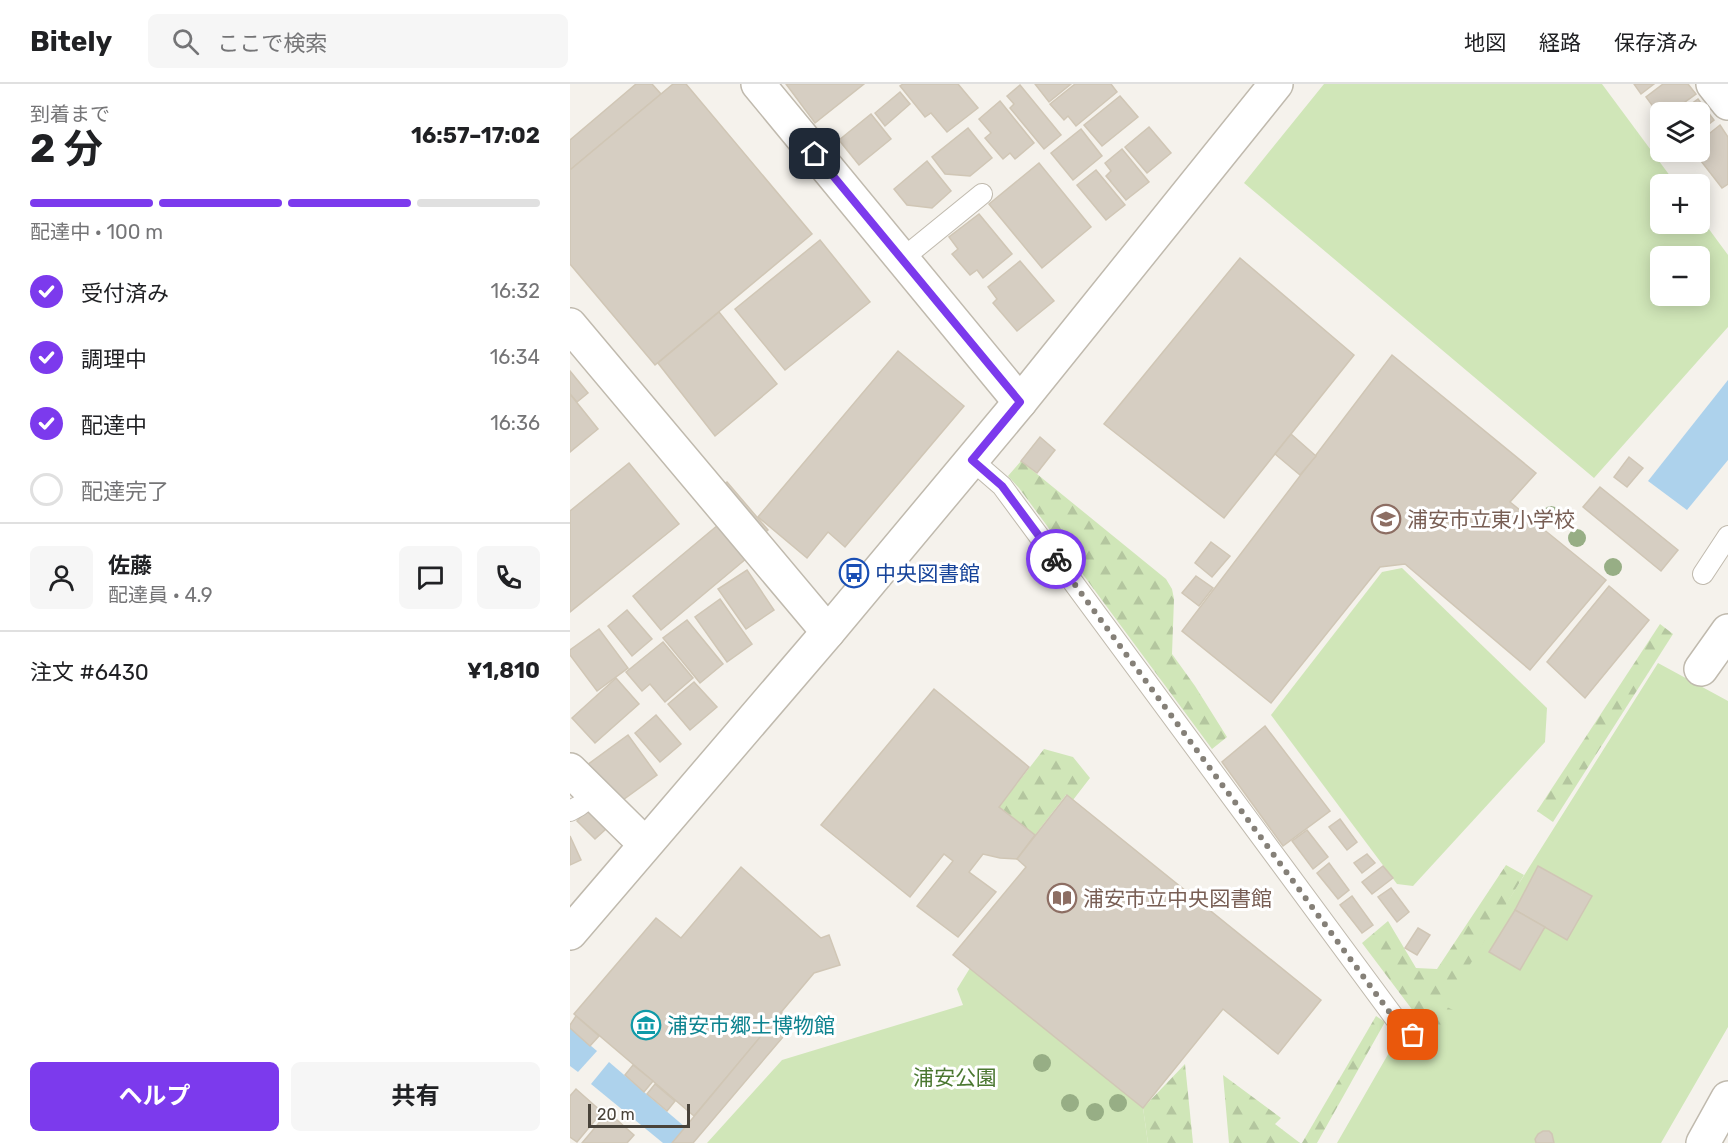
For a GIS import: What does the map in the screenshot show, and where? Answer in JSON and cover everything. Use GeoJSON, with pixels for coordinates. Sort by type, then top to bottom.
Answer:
{"type":"FeatureCollection","features":[{"type":"Feature","properties":{"kind":"street"},"geometry":{"type":"LineString","coordinates":[[758,84],[1020,402]]}},
{"type":"Feature","properties":{"kind":"street"},"geometry":{"type":"LineString","coordinates":[[570,933],[972,460],[1276,84]]}},
{"type":"Feature","properties":{"kind":"street"},"geometry":{"type":"LineString","coordinates":[[1713,84],[1728,103]]}},
{"type":"Feature","properties":{"kind":"street"},"geometry":{"type":"LineString","coordinates":[[570,325],[828,632]]}},
{"type":"Feature","properties":{"kind":"street"},"geometry":{"type":"LineString","coordinates":[[1701,669],[1728,631]]}},
{"type":"Feature","properties":{"kind":"street"},"geometry":{"type":"LineString","coordinates":[[570,770],[582,802],[645,844]]}},
{"type":"Feature","properties":{"kind":"street"},"geometry":{"type":"LineString","coordinates":[[1703,1143],[1728,1098]]}},
{"type":"Feature","properties":{"kind":"lane"},"geometry":{"type":"LineString","coordinates":[[902,259],[982,194]]}},
{"type":"Feature","properties":{"kind":"lane"},"geometry":{"type":"LineString","coordinates":[[972,460],[1002,486],[1396,1021],[1413,1035]]}},
{"type":"Feature","properties":{"kind":"lane"},"geometry":{"type":"LineString","coordinates":[[1702,574],[1728,536]]}},
{"type":"Feature","properties":{"kind":"green space"},"geometry":{"type":"Polygon","coordinates":[[[1324,84],[1602,84],[1650,149],[1650,162],[1660,162],[1669,174],[1650,174],[1650,234],[1710,234],[1710,231],[1728,255],[1728,327],[1594,478],[1244,183],[1324,84]]]}},
{"type":"Feature","properties":{"kind":"green space"},"geometry":{"type":"Polygon","coordinates":[[[1021,461],[1166,579],[1172,589],[1174,599],[1172,654],[1227,737],[1212,749],[1008,476],[1021,461]]]}},
{"type":"Feature","properties":{"kind":"green space"},"geometry":{"type":"Polygon","coordinates":[[[1402,568],[1547,708],[1545,742],[1413,886],[1397,884],[1271,715],[1382,572],[1402,568]]]}},
{"type":"Feature","properties":{"kind":"green space"},"geometry":{"type":"Polygon","coordinates":[[[1660,624],[1673,634],[1553,822],[1537,811],[1660,624]]]}},
{"type":"Feature","properties":{"kind":"green space"},"geometry":{"type":"Polygon","coordinates":[[[1658,663],[1728,701],[1728,1027],[1661,1143],[1337,1143],[1398,1037],[1414,1057],[1432,1047],[1431,1023],[1658,663]]]}},
{"type":"Feature","properties":{"kind":"green space"},"geometry":{"type":"Polygon","coordinates":[[[1044,749],[1073,757],[1090,778],[1073,800],[1066,795],[1035,835],[999,807],[1044,749]]]}},
{"type":"Feature","properties":{"kind":"green space"},"geometry":{"type":"Polygon","coordinates":[[[1506,865],[1524,875],[1445,1006],[1455,1011],[1442,1025],[1423,1024],[1362,943],[1388,921],[1416,968],[1437,969],[1506,865]]]}},
{"type":"Feature","properties":{"kind":"green space","name":"浦安公園"},"geometry":{"type":"Polygon","coordinates":[[[970,968],[1143,1108],[1148,1143],[707,1143],[782,1060],[963,1005],[957,989],[970,968]]]}},
{"type":"Feature","properties":{"kind":"green space"},"geometry":{"type":"Polygon","coordinates":[[[1376,1016],[1385,1022],[1317,1143],[1302,1143],[1376,1016]]]}},
{"type":"Feature","properties":{"kind":"green space"},"geometry":{"type":"Polygon","coordinates":[[[1185,1064],[1193,1143],[1148,1143],[1143,1108],[1185,1064]]]}},
{"type":"Feature","properties":{"kind":"green space"},"geometry":{"type":"Polygon","coordinates":[[[1223,1075],[1281,1118],[1275,1124],[1300,1143],[1229,1143],[1223,1075]]]}},
{"type":"Feature","properties":{"kind":"water"},"geometry":{"type":"Polygon","coordinates":[[[1728,380],[1728,460],[1687,510],[1648,481],[1728,380]]]}},
{"type":"Feature","properties":{"kind":"water"},"geometry":{"type":"Polygon","coordinates":[[[570,1028],[597,1051],[578,1072],[570,1066],[570,1028]]]}},
{"type":"Feature","properties":{"kind":"water"},"geometry":{"type":"Polygon","coordinates":[[[609,1062],[685,1127],[672,1143],[663,1143],[591,1084],[609,1062]]]}},
{"type":"Feature","properties":{"kind":"building"},"geometry":{"type":"Polygon","coordinates":[[[636,84],[652,84],[661,94],[570,170],[570,140],[636,84]]]}},
{"type":"Feature","properties":{"kind":"building"},"geometry":{"type":"Polygon","coordinates":[[[673,84],[686,84],[812,234],[655,365],[570,264],[570,170],[673,84]]]}},
{"type":"Feature","properties":{"kind":"building"},"geometry":{"type":"Polygon","coordinates":[[[786,84],[864,84],[815,123],[786,84]]]}},
{"type":"Feature","properties":{"kind":"building"},"geometry":{"type":"Polygon","coordinates":[[[903,84],[958,84],[978,108],[947,132],[931,113],[925,117],[900,86],[903,84]]]}},
{"type":"Feature","properties":{"kind":"building"},"geometry":{"type":"Polygon","coordinates":[[[1035,84],[1071,84],[1049,102],[1035,84]]]}},
{"type":"Feature","properties":{"kind":"building"},"geometry":{"type":"Polygon","coordinates":[[[1075,84],[1111,84],[1117,92],[1076,126],[1068,116],[1064,120],[1050,104],[1075,84]]]}},
{"type":"Feature","properties":{"kind":"building"},"geometry":{"type":"Polygon","coordinates":[[[1634,84],[1654,84],[1641,94],[1634,84]]]}},
{"type":"Feature","properties":{"kind":"building"},"geometry":{"type":"Polygon","coordinates":[[[1663,84],[1688,84],[1696,94],[1685,102],[1650,102],[1646,97],[1663,84]]]}},
{"type":"Feature","properties":{"kind":"building"},"geometry":{"type":"Polygon","coordinates":[[[1020,85],[1061,135],[1044,149],[1010,108],[1014,104],[1007,96],[1020,85]]]}},
{"type":"Feature","properties":{"kind":"building"},"geometry":{"type":"Polygon","coordinates":[[[900,92],[910,104],[885,126],[875,113],[900,92]]]}},
{"type":"Feature","properties":{"kind":"building"},"geometry":{"type":"Polygon","coordinates":[[[1120,96],[1138,117],[1102,146],[1084,125],[1120,96]]]}},
{"type":"Feature","properties":{"kind":"building"},"geometry":{"type":"Polygon","coordinates":[[[1000,101],[1034,143],[1015,159],[1010,153],[1003,159],[985,138],[991,133],[979,119],[1000,101]]]}},
{"type":"Feature","properties":{"kind":"building"},"geometry":{"type":"Polygon","coordinates":[[[871,114],[891,139],[859,165],[839,140],[871,114]]]}},
{"type":"Feature","properties":{"kind":"building"},"geometry":{"type":"Polygon","coordinates":[[[1720,125],[1728,137],[1728,184],[1722,188],[1702,162],[1710,162],[1710,133],[1720,125]]]}},
{"type":"Feature","properties":{"kind":"building"},"geometry":{"type":"Polygon","coordinates":[[[1149,127],[1171,153],[1147,173],[1125,147],[1149,127]]]}},
{"type":"Feature","properties":{"kind":"building"},"geometry":{"type":"Polygon","coordinates":[[[968,128],[992,158],[970,176],[945,174],[932,157],[968,128]]]}},
{"type":"Feature","properties":{"kind":"building"},"geometry":{"type":"Polygon","coordinates":[[[1081,129],[1102,156],[1073,180],[1051,153],[1081,129]]]}},
{"type":"Feature","properties":{"kind":"building"},"geometry":{"type":"Polygon","coordinates":[[[1122,149],[1149,182],[1126,200],[1106,176],[1111,171],[1105,163],[1122,149]]]}},
{"type":"Feature","properties":{"kind":"building"},"geometry":{"type":"Polygon","coordinates":[[[927,161],[951,191],[932,208],[907,205],[894,189],[927,161]]]}},
{"type":"Feature","properties":{"kind":"building"},"geometry":{"type":"Polygon","coordinates":[[[1039,163],[1091,227],[1042,268],[989,204],[1039,163]]]}},
{"type":"Feature","properties":{"kind":"building"},"geometry":{"type":"Polygon","coordinates":[[[1096,170],[1125,205],[1106,220],[1077,185],[1096,170]]]}},
{"type":"Feature","properties":{"kind":"building"},"geometry":{"type":"Polygon","coordinates":[[[979,214],[1012,254],[983,278],[977,270],[970,275],[952,254],[958,249],[949,237],[979,214]]]}},
{"type":"Feature","properties":{"kind":"building"},"geometry":{"type":"Polygon","coordinates":[[[820,240],[870,302],[785,370],[735,309],[820,240]]]}},
{"type":"Feature","properties":{"kind":"building"},"geometry":{"type":"Polygon","coordinates":[[[1240,258],[1354,355],[1224,518],[1104,424],[1240,258]]]}},
{"type":"Feature","properties":{"kind":"building"},"geometry":{"type":"Polygon","coordinates":[[[1020,261],[1054,301],[1017,331],[993,303],[997,299],[988,287],[1020,261]]]}},
{"type":"Feature","properties":{"kind":"building"},"geometry":{"type":"Polygon","coordinates":[[[719,312],[777,384],[715,436],[658,363],[719,312]]]}},
{"type":"Feature","properties":{"kind":"building"},"geometry":{"type":"Polygon","coordinates":[[[898,351],[964,406],[845,547],[828,532],[807,558],[758,517],[898,351]]]}},
{"type":"Feature","properties":{"kind":"building"},"geometry":{"type":"Polygon","coordinates":[[[1392,355],[1536,473],[1510,502],[1606,580],[1530,670],[1405,564],[1380,567],[1271,703],[1182,631],[1392,355]]]}},
{"type":"Feature","properties":{"kind":"building"},"geometry":{"type":"Polygon","coordinates":[[[570,371],[588,393],[577,402],[570,394],[570,371]]]}},
{"type":"Feature","properties":{"kind":"building"},"geometry":{"type":"Polygon","coordinates":[[[570,394],[598,429],[570,452],[570,394]]]}},
{"type":"Feature","properties":{"kind":"building"},"geometry":{"type":"Polygon","coordinates":[[[1291,434],[1316,456],[1300,475],[1275,454],[1291,434]]]}},
{"type":"Feature","properties":{"kind":"building"},"geometry":{"type":"Polygon","coordinates":[[[1040,437],[1055,450],[1037,473],[1021,461],[1040,437]]]}},
{"type":"Feature","properties":{"kind":"building"},"geometry":{"type":"Polygon","coordinates":[[[1629,457],[1643,468],[1627,487],[1614,477],[1629,457]]]}},
{"type":"Feature","properties":{"kind":"building"},"geometry":{"type":"Polygon","coordinates":[[[629,463],[679,524],[570,612],[570,511],[629,463]]]}},
{"type":"Feature","properties":{"kind":"building"},"geometry":{"type":"Polygon","coordinates":[[[727,482],[768,530],[759,538],[718,489],[727,482]]]}},
{"type":"Feature","properties":{"kind":"building"},"geometry":{"type":"Polygon","coordinates":[[[1600,487],[1678,550],[1661,571],[1583,507],[1600,487]]]}},
{"type":"Feature","properties":{"kind":"building"},"geometry":{"type":"Polygon","coordinates":[[[718,525],[747,558],[661,630],[633,596],[718,525]]]}},
{"type":"Feature","properties":{"kind":"building"},"geometry":{"type":"Polygon","coordinates":[[[1211,542],[1230,556],[1212,577],[1195,563],[1211,542]]]}},
{"type":"Feature","properties":{"kind":"building"},"geometry":{"type":"Polygon","coordinates":[[[747,570],[774,610],[746,629],[718,589],[747,570]]]}},
{"type":"Feature","properties":{"kind":"building"},"geometry":{"type":"Polygon","coordinates":[[[1196,576],[1213,588],[1199,606],[1182,593],[1196,576]]]}},
{"type":"Feature","properties":{"kind":"building"},"geometry":{"type":"Polygon","coordinates":[[[1609,586],[1649,620],[1585,698],[1547,662],[1609,586]]]}},
{"type":"Feature","properties":{"kind":"building"},"geometry":{"type":"Polygon","coordinates":[[[720,599],[752,644],[727,662],[695,617],[720,599]]]}},
{"type":"Feature","properties":{"kind":"building"},"geometry":{"type":"Polygon","coordinates":[[[627,610],[652,639],[632,656],[608,626],[627,610]]]}},
{"type":"Feature","properties":{"kind":"building"},"geometry":{"type":"Polygon","coordinates":[[[687,620],[723,664],[700,683],[663,638],[687,620]]]}},
{"type":"Feature","properties":{"kind":"building"},"geometry":{"type":"Polygon","coordinates":[[[599,629],[628,668],[597,691],[570,655],[570,650],[599,629]]]}},
{"type":"Feature","properties":{"kind":"building"},"geometry":{"type":"Polygon","coordinates":[[[663,642],[693,678],[665,702],[650,684],[642,691],[626,672],[663,642]]]}},
{"type":"Feature","properties":{"kind":"building"},"geometry":{"type":"Polygon","coordinates":[[[616,678],[639,704],[595,743],[572,718],[616,678]]]}},
{"type":"Feature","properties":{"kind":"building"},"geometry":{"type":"Polygon","coordinates":[[[694,682],[717,707],[690,730],[668,704],[694,682]]]}},
{"type":"Feature","properties":{"kind":"building"},"geometry":{"type":"Polygon","coordinates":[[[934,689],[1029,767],[999,807],[1035,835],[1017,859],[983,854],[969,872],[996,892],[958,937],[917,906],[953,861],[944,854],[910,897],[821,825],[934,689]]]}},
{"type":"Feature","properties":{"kind":"building"},"geometry":{"type":"Polygon","coordinates":[[[656,715],[681,744],[660,762],[635,733],[656,715]]]}},
{"type":"Feature","properties":{"kind":"building"},"geometry":{"type":"Polygon","coordinates":[[[1265,726],[1330,811],[1283,846],[1222,762],[1265,726]]]}},
{"type":"Feature","properties":{"kind":"building"},"geometry":{"type":"Polygon","coordinates":[[[628,735],[657,775],[616,805],[587,765],[628,735]]]}},
{"type":"Feature","properties":{"kind":"building"},"geometry":{"type":"Polygon","coordinates":[[[1067,795],[1321,1000],[1278,1054],[1223,1009],[1143,1108],[953,955],[1026,867],[1017,859],[1067,795]]]}},
{"type":"Feature","properties":{"kind":"building"},"geometry":{"type":"Polygon","coordinates":[[[587,810],[606,829],[595,839],[577,821],[587,810]]]}},
{"type":"Feature","properties":{"kind":"building"},"geometry":{"type":"Polygon","coordinates":[[[1340,819],[1357,842],[1347,850],[1329,827],[1340,819]]]}},
{"type":"Feature","properties":{"kind":"building"},"geometry":{"type":"Polygon","coordinates":[[[1307,830],[1328,857],[1313,869],[1292,841],[1307,830]]]}},
{"type":"Feature","properties":{"kind":"building"},"geometry":{"type":"Polygon","coordinates":[[[570,836],[581,860],[570,865],[570,836]]]}},
{"type":"Feature","properties":{"kind":"building"},"geometry":{"type":"Polygon","coordinates":[[[1367,854],[1375,863],[1362,873],[1354,863],[1367,854]]]}},
{"type":"Feature","properties":{"kind":"building"},"geometry":{"type":"Polygon","coordinates":[[[1329,863],[1349,890],[1338,899],[1317,873],[1329,863]]]}},
{"type":"Feature","properties":{"kind":"building"},"geometry":{"type":"Polygon","coordinates":[[[1383,866],[1393,878],[1372,894],[1362,882],[1383,866]]]}},
{"type":"Feature","properties":{"kind":"building"},"geometry":{"type":"Polygon","coordinates":[[[1538,866],[1592,896],[1567,940],[1515,910],[1538,866]]]}},
{"type":"Feature","properties":{"kind":"building"},"geometry":{"type":"Polygon","coordinates":[[[741,867],[821,938],[829,935],[840,965],[814,973],[694,1116],[574,1014],[656,918],[681,938],[741,867]]]}},
{"type":"Feature","properties":{"kind":"building"},"geometry":{"type":"Polygon","coordinates":[[[1391,888],[1409,912],[1397,922],[1378,897],[1391,888]]]}},
{"type":"Feature","properties":{"kind":"building"},"geometry":{"type":"Polygon","coordinates":[[[1352,896],[1373,925],[1362,933],[1340,905],[1352,896]]]}},
{"type":"Feature","properties":{"kind":"building"},"geometry":{"type":"Polygon","coordinates":[[[1515,910],[1545,927],[1520,970],[1489,952],[1515,910]]]}},
{"type":"Feature","properties":{"kind":"building"},"geometry":{"type":"Polygon","coordinates":[[[1418,928],[1430,935],[1417,955],[1405,948],[1418,928]]]}},
{"type":"Feature","properties":{"kind":"building"},"geometry":{"type":"Polygon","coordinates":[[[781,1012],[794,1024],[693,1143],[672,1143],[781,1012]]]}},
{"type":"Feature","properties":{"kind":"building"},"geometry":{"type":"Polygon","coordinates":[[[576,1016],[599,1036],[590,1046],[570,1028],[576,1016]]]}},
{"type":"Feature","properties":{"kind":"building"},"geometry":{"type":"Polygon","coordinates":[[[633,1065],[653,1081],[644,1092],[625,1075],[633,1065]]]}},
{"type":"Feature","properties":{"kind":"building"},"geometry":{"type":"Polygon","coordinates":[[[655,1084],[675,1101],[667,1111],[647,1094],[655,1084]]]}},
{"type":"Feature","properties":{"kind":"building"},"geometry":{"type":"Polygon","coordinates":[[[576,1089],[602,1112],[577,1142],[570,1137],[570,1096],[576,1089]]]}},
{"type":"Feature","properties":{"kind":"building"},"geometry":{"type":"Polygon","coordinates":[[[608,1112],[634,1135],[627,1143],[582,1143],[608,1112]]]}},
{"type":"Feature","properties":{"kind":"building"},"geometry":{"type":"Polygon","coordinates":[[[1543,1131],[1549,1131],[1552,1134],[1554,1143],[1536,1143],[1535,1139],[1543,1131]]]}},
{"type":"Feature","properties":{"kind":"way so far"},"geometry":{"type":"LineString","coordinates":[[1056,559],[1396,1021],[1413,1035]]}},
{"type":"Feature","properties":{"kind":"place","name":"浦安市立東小学校"},"geometry":{"type":"Point","coordinates":[1386,519]}},
{"type":"Feature","properties":{"kind":"place","name":"中央図書館"},"geometry":{"type":"Point","coordinates":[854,573]}},
{"type":"Feature","properties":{"kind":"place","name":"浦安市立中央図書館"},"geometry":{"type":"Point","coordinates":[1062,898]}},
{"type":"Feature","properties":{"kind":"place","name":"浦安市郷土博物館"},"geometry":{"type":"Point","coordinates":[646,1025]}},
{"type":"Feature","properties":{"kind":"route"},"geometry":{"type":"LineString","coordinates":[[815,154],[1020,402],[972,460],[1002,486],[1056,559]]}}]}
